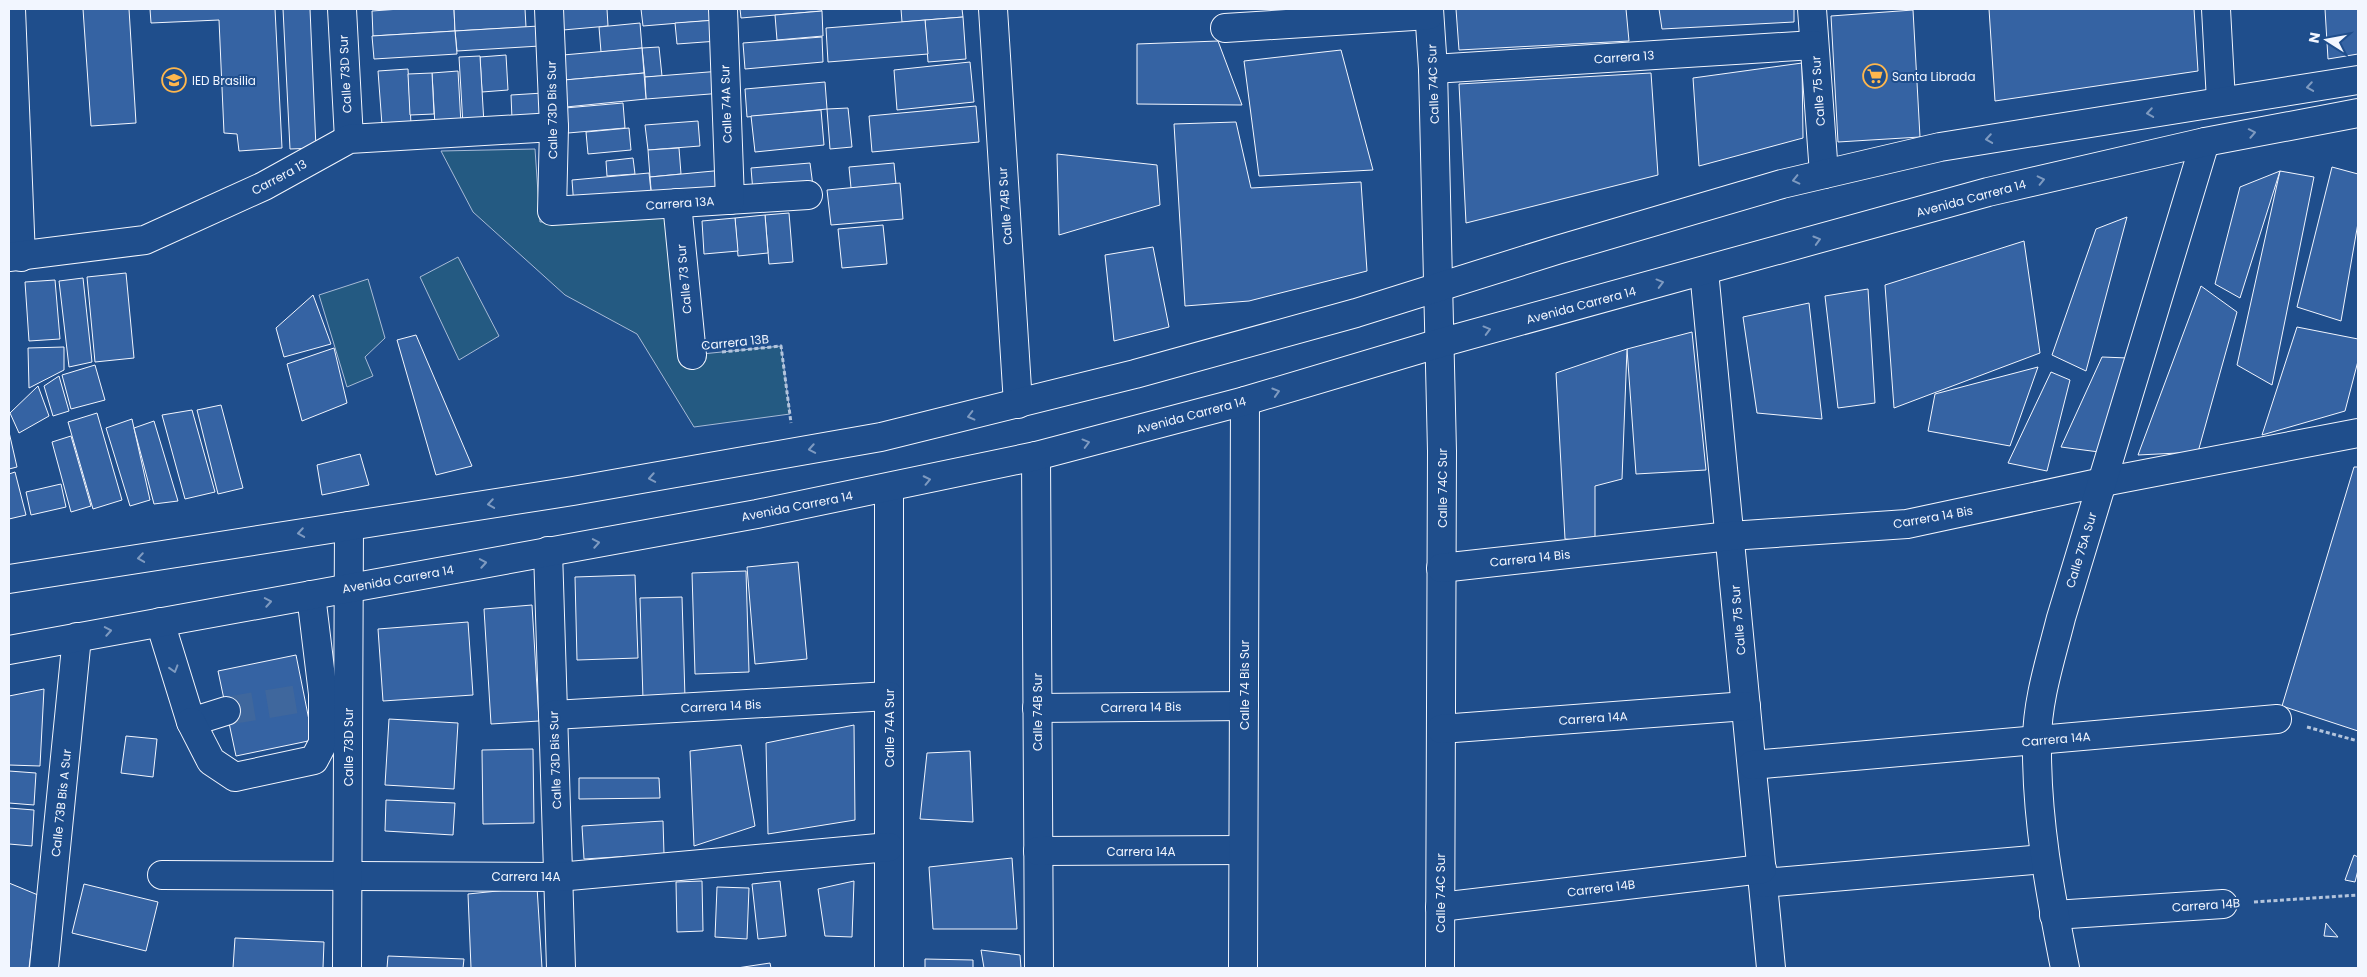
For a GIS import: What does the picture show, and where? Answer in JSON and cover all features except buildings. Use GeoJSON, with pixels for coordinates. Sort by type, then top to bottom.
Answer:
{"type":"FeatureCollection","features":[{"type":"Feature","properties":{"kind":"street"},"geometry":{"type":"LineString","coordinates":[[11,9],[15,257]]}},
{"type":"Feature","properties":{"kind":"street","name":"Calle 73D Sur"},"geometry":{"type":"LineString","coordinates":[[342,9],[349,139]]}},
{"type":"Feature","properties":{"kind":"street","name":"Calle 73D Bis Sur"},"geometry":{"type":"LineString","coordinates":[[549,9],[554,127],[552,211]]}},
{"type":"Feature","properties":{"kind":"street","name":"Calle 74A Sur"},"geometry":{"type":"LineString","coordinates":[[723,9],[730,200]]}},
{"type":"Feature","properties":{"kind":"street","name":"Calle 74B Sur"},"geometry":{"type":"LineString","coordinates":[[993,9],[1018,404]]}},
{"type":"Feature","properties":{"kind":"street","name":"Calle 75 Sur"},"geometry":{"type":"LineString","coordinates":[[1812,9],[1824,174]]}},
{"type":"Feature","properties":{"kind":"street"},"geometry":{"type":"LineString","coordinates":[[2216,9],[2221,102]]}},
{"type":"Feature","properties":{"kind":"street"},"geometry":{"type":"LineString","coordinates":[[1225,28],[1429,12]]}},
{"type":"Feature","properties":{"kind":"street","name":"Calle 74C Sur"},"geometry":{"type":"LineString","coordinates":[[1429,12],[1433,69],[1440,343],[1442,568],[1440,968]]}},
{"type":"Feature","properties":{"kind":"street","name":"Carrera 13"},"geometry":{"type":"LineString","coordinates":[[1433,69],[1814,45]]}},
{"type":"Feature","properties":{"kind":"street"},"geometry":{"type":"LineString","coordinates":[[9,578],[574,491],[891,435],[1145,372],[1356,313],[1557,250],[1782,184],[1940,147],[2358,80]]}},
{"type":"Feature","properties":{"kind":"street","name":"Avenida Carrera 14"},"geometry":{"type":"LineString","coordinates":[[9,650],[889,488],[1036,456],[1245,401],[1440,343],[1988,192],[2205,142],[2358,113]]}},
{"type":"Feature","properties":{"kind":"street","name":"Carrera 13"},"geometry":{"type":"LineString","coordinates":[[15,257],[145,240],[264,186],[349,139],[554,127]]}},
{"type":"Feature","properties":{"kind":"street","name":"Calle 75A Sur"},"geometry":{"type":"LineString","coordinates":[[2065,968],[2044,859],[2037,741],[2042,693],[2061,618],[2205,142]]}},
{"type":"Feature","properties":{"kind":"street","name":"Carrera 13A"},"geometry":{"type":"LineString","coordinates":[[552,211],[808,195]]}},
{"type":"Feature","properties":{"kind":"street","name":"Calle 73 Sur"},"geometry":{"type":"LineString","coordinates":[[677,203],[692,355]]}},
{"type":"Feature","properties":{"kind":"street","name":"Calle 75 Sur"},"geometry":{"type":"LineString","coordinates":[[1704,271],[1771,968]]}},
{"type":"Feature","properties":{"kind":"street","name":"Calle 74 Bis Sur"},"geometry":{"type":"LineString","coordinates":[[1243,968],[1245,401]]}},
{"type":"Feature","properties":{"kind":"street","name":"Carrera 14 Bis"},"geometry":{"type":"LineString","coordinates":[[1442,568],[1730,536],[1907,524],[2102,482],[2358,434]]}},
{"type":"Feature","properties":{"kind":"street","name":"Calle 74B Sur"},"geometry":{"type":"LineString","coordinates":[[1036,456],[1039,968]]}},
{"type":"Feature","properties":{"kind":"street","name":"Calle 74A Sur"},"geometry":{"type":"LineString","coordinates":[[889,488],[889,968]]}},
{"type":"Feature","properties":{"kind":"street","name":"Calle 73D Sur"},"geometry":{"type":"LineString","coordinates":[[347,968],[348,874],[325,695],[349,588],[349,526]]}},
{"type":"Feature","properties":{"kind":"street","name":"Calle 73D Bis Sur"},"geometry":{"type":"LineString","coordinates":[[548,552],[561,968]]}},
{"type":"Feature","properties":{"kind":"street"},"geometry":{"type":"LineString","coordinates":[[160,622],[191,722],[211,761],[236,777],[314,760],[323,743],[325,695],[311,594]]}},
{"type":"Feature","properties":{"kind":"street","name":"Calle 73B Bis A Sur"},"geometry":{"type":"LineString","coordinates":[[44,968],[77,637]]}},
{"type":"Feature","properties":{"kind":"street","name":"Carrera 14 Bis"},"geometry":{"type":"LineString","coordinates":[[553,715],[889,696]]}},
{"type":"Feature","properties":{"kind":"street","name":"Carrera 14 Bis"},"geometry":{"type":"LineString","coordinates":[[1037,708],[1244,706]]}},
{"type":"Feature","properties":{"kind":"street","name":"Carrera 14A"},"geometry":{"type":"LineString","coordinates":[[1441,729],[1746,706]]}},
{"type":"Feature","properties":{"kind":"street"},"geometry":{"type":"LineString","coordinates":[[191,722],[226,711]]}},
{"type":"Feature","properties":{"kind":"street","name":"Carrera 14A"},"geometry":{"type":"LineString","coordinates":[[1752,765],[2277,720]]}},
{"type":"Feature","properties":{"kind":"street","name":"Carrera 14A"},"geometry":{"type":"LineString","coordinates":[[162,875],[348,874],[558,877],[889,847]]}},
{"type":"Feature","properties":{"kind":"street","name":"Carrera 14A"},"geometry":{"type":"LineString","coordinates":[[1038,851],[1243,850]]}},
{"type":"Feature","properties":{"kind":"street","name":"Carrera 14B"},"geometry":{"type":"LineString","coordinates":[[1440,907],[1762,876],[2044,859]]}},
{"type":"Feature","properties":{"kind":"street","name":"Carrera 14B"},"geometry":{"type":"LineString","coordinates":[[2054,914],[2223,904]]}},
{"type":"Feature","properties":{"kind":"path","name":"Carrera 13B"},"geometry":{"type":"LineString","coordinates":[[692,355],[781,346],[795,452]]}},
{"type":"Feature","properties":{"kind":"path"},"geometry":{"type":"LineString","coordinates":[[2277,720],[2358,741]]}},
{"type":"Feature","properties":{"kind":"path","name":"Carrera 14B"},"geometry":{"type":"LineString","coordinates":[[2223,904],[2358,895]]}},
{"type":"Feature","properties":{"kind":"shaded area"},"geometry":{"type":"Polygon","coordinates":[[[535,149],[540,222],[679,217],[692,355],[781,346],[790,414],[694,427],[637,334],[565,295],[473,212],[441,151],[535,149]]]}},
{"type":"Feature","properties":{"kind":"shaded area"},"geometry":{"type":"Polygon","coordinates":[[[458,257],[499,336],[459,360],[420,277],[458,257]]]}},
{"type":"Feature","properties":{"kind":"shaded area"},"geometry":{"type":"Polygon","coordinates":[[[368,279],[385,338],[365,357],[373,376],[347,387],[319,295],[368,279]]]}},
{"type":"Feature","properties":{"kind":"tunnel"},"geometry":{"type":"LineString","coordinates":[[226,711],[304,698]]}},
{"type":"Feature","properties":{"kind":"place","name":"Santa Librada"},"geometry":{"type":"Point","coordinates":[1875,76]}},
{"type":"Feature","properties":{"kind":"place","name":"IED Brasilia"},"geometry":{"type":"Point","coordinates":[174,80]}}]}
